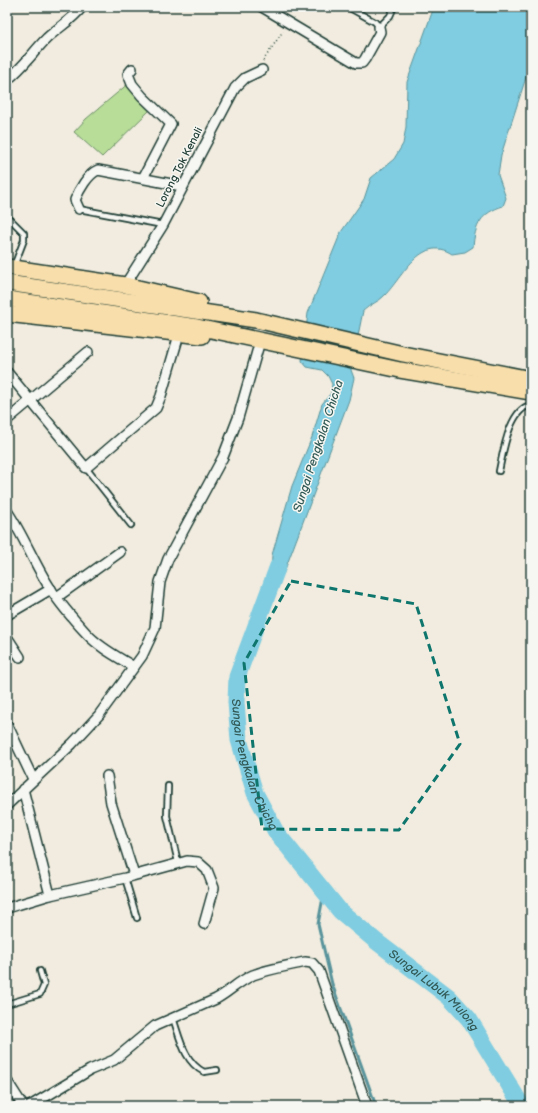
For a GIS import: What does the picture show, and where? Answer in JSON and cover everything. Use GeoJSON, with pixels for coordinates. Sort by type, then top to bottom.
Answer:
{"type":"FeatureCollection","features":[{"type":"Feature","properties":{"kind":"main road"},"geometry":{"type":"LineString","coordinates":[[10,267],[125,285],[203,303],[263,322]]}},
{"type":"Feature","properties":{"kind":"main road"},"geometry":{"type":"LineString","coordinates":[[7,283],[56,289],[263,322],[403,354],[531,379]]}},
{"type":"Feature","properties":{"kind":"main road"},"geometry":{"type":"LineString","coordinates":[[7,299],[197,327],[400,370],[531,392]]}},
{"type":"Feature","properties":{"kind":"main road"},"geometry":{"type":"LineString","coordinates":[[7,314],[179,335],[261,341]]}},
{"type":"Feature","properties":{"kind":"street"},"geometry":{"type":"LineString","coordinates":[[7,80],[17,73],[48,37],[76,16],[82,7]]}},
{"type":"Feature","properties":{"kind":"street"},"geometry":{"type":"LineString","coordinates":[[262,7],[275,12],[288,22],[356,62],[362,63],[365,59],[380,32],[379,27]]}},
{"type":"Feature","properties":{"kind":"street"},"geometry":{"type":"LineString","coordinates":[[132,69],[128,74],[132,84],[170,124],[142,178]]}},
{"type":"Feature","properties":{"kind":"street","name":"Lorong Tok Kenali"},"geometry":{"type":"LineString","coordinates":[[125,285],[163,225],[182,186],[235,88],[245,78],[262,70]]}},
{"type":"Feature","properties":{"kind":"street"},"geometry":{"type":"LineString","coordinates":[[79,209],[76,205],[77,195],[95,171],[101,170],[182,186]]}},
{"type":"Feature","properties":{"kind":"street"},"geometry":{"type":"LineString","coordinates":[[7,372],[86,468],[148,417],[156,408],[179,335]]}},
{"type":"Feature","properties":{"kind":"street"},"geometry":{"type":"LineString","coordinates":[[7,805],[72,744],[99,715],[134,667],[155,628],[160,582],[168,559],[224,457],[238,418],[261,341]]}},
{"type":"Feature","properties":{"kind":"street"},"geometry":{"type":"LineString","coordinates":[[7,420],[88,352]]}},
{"type":"Feature","properties":{"kind":"street"},"geometry":{"type":"LineString","coordinates":[[7,511],[22,534],[51,589],[87,634],[134,667]]}},
{"type":"Feature","properties":{"kind":"street"},"geometry":{"type":"LineString","coordinates":[[57,597],[120,552]]}},
{"type":"Feature","properties":{"kind":"street"},"geometry":{"type":"LineString","coordinates":[[7,615],[51,589]]}},
{"type":"Feature","properties":{"kind":"street"},"geometry":{"type":"LineString","coordinates":[[7,637],[20,657]]}},
{"type":"Feature","properties":{"kind":"street"},"geometry":{"type":"LineString","coordinates":[[7,724],[33,779]]}},
{"type":"Feature","properties":{"kind":"street"},"geometry":{"type":"LineString","coordinates":[[107,776],[111,803],[129,876]]}},
{"type":"Feature","properties":{"kind":"street"},"geometry":{"type":"LineString","coordinates":[[23,789],[50,895]]}},
{"type":"Feature","properties":{"kind":"street"},"geometry":{"type":"LineString","coordinates":[[7,908],[50,895],[187,861],[198,862],[207,870],[214,888],[204,924]]}},
{"type":"Feature","properties":{"kind":"street"},"geometry":{"type":"LineString","coordinates":[[30,1106],[90,1070],[114,1060],[154,1026],[226,994],[235,985],[254,975],[305,962],[312,963],[319,971],[367,1106]]}},
{"type":"Feature","properties":{"kind":"street"},"geometry":{"type":"LineString","coordinates":[[7,1081],[23,1106]]}},
{"type":"Feature","properties":{"kind":"lane"},"geometry":{"type":"LineString","coordinates":[[348,7],[375,22],[379,27],[390,16],[394,7]]}},
{"type":"Feature","properties":{"kind":"lane"},"geometry":{"type":"LineString","coordinates":[[79,209],[163,225]]}},
{"type":"Feature","properties":{"kind":"lane"},"geometry":{"type":"LineString","coordinates":[[7,216],[24,233],[24,240],[10,267]]}},
{"type":"Feature","properties":{"kind":"lane"},"geometry":{"type":"LineString","coordinates":[[499,471],[509,430],[522,409],[531,405]]}},
{"type":"Feature","properties":{"kind":"lane"},"geometry":{"type":"LineString","coordinates":[[86,468],[131,525]]}},
{"type":"Feature","properties":{"kind":"lane"},"geometry":{"type":"LineString","coordinates":[[168,786],[166,816],[178,862]]}},
{"type":"Feature","properties":{"kind":"lane"},"geometry":{"type":"LineString","coordinates":[[129,876],[137,918]]}},
{"type":"Feature","properties":{"kind":"lane"},"geometry":{"type":"LineString","coordinates":[[7,1004],[40,994],[44,985],[40,971]]}},
{"type":"Feature","properties":{"kind":"lane"},"geometry":{"type":"LineString","coordinates":[[173,1018],[185,1053],[191,1063],[204,1072],[217,1070]]}},
{"type":"Feature","properties":{"kind":"path"},"geometry":{"type":"LineString","coordinates":[[262,70],[262,63],[288,22]]}},
{"type":"Feature","properties":{"kind":"highlighted area"},"geometry":{"type":"Polygon","coordinates":[[[291,581],[416,604],[460,744],[399,830],[262,829],[244,663],[291,581]]]}},
{"type":"Feature","properties":{"kind":"green space"},"geometry":{"type":"Polygon","coordinates":[[[129,83],[151,109],[102,157],[74,132],[86,119],[129,83]]]}},
{"type":"Feature","properties":{"kind":"water"},"geometry":{"type":"Polygon","coordinates":[[[434,7],[531,7],[531,62],[501,155],[498,175],[506,198],[503,206],[489,212],[480,221],[475,232],[473,247],[465,252],[452,254],[441,249],[431,250],[422,254],[405,269],[383,297],[363,311],[351,370],[354,378],[349,400],[283,575],[270,589],[272,555],[292,486],[312,437],[322,404],[331,393],[332,384],[328,376],[322,370],[307,367],[302,361],[308,313],[341,232],[364,199],[371,178],[394,159],[403,144],[406,127],[407,82],[434,7]]]}},
{"type":"Feature","properties":{"kind":"waterway","name":"Sungai Pengkalan Chicha"},"geometry":{"type":"LineString","coordinates":[[278,566],[237,677],[236,702],[239,740],[255,793],[276,832],[340,911],[377,942],[449,997],[469,1019],[522,1106]]}},
{"type":"Feature","properties":{"kind":"waterway"},"geometry":{"type":"LineString","coordinates":[[324,892],[318,924],[332,984],[376,1106]]}},
{"type":"Feature","properties":{"kind":"water label","name":"Sungai Lubuk Mulong"},"geometry":{"type":"Point","coordinates":[432,991]}}]}
